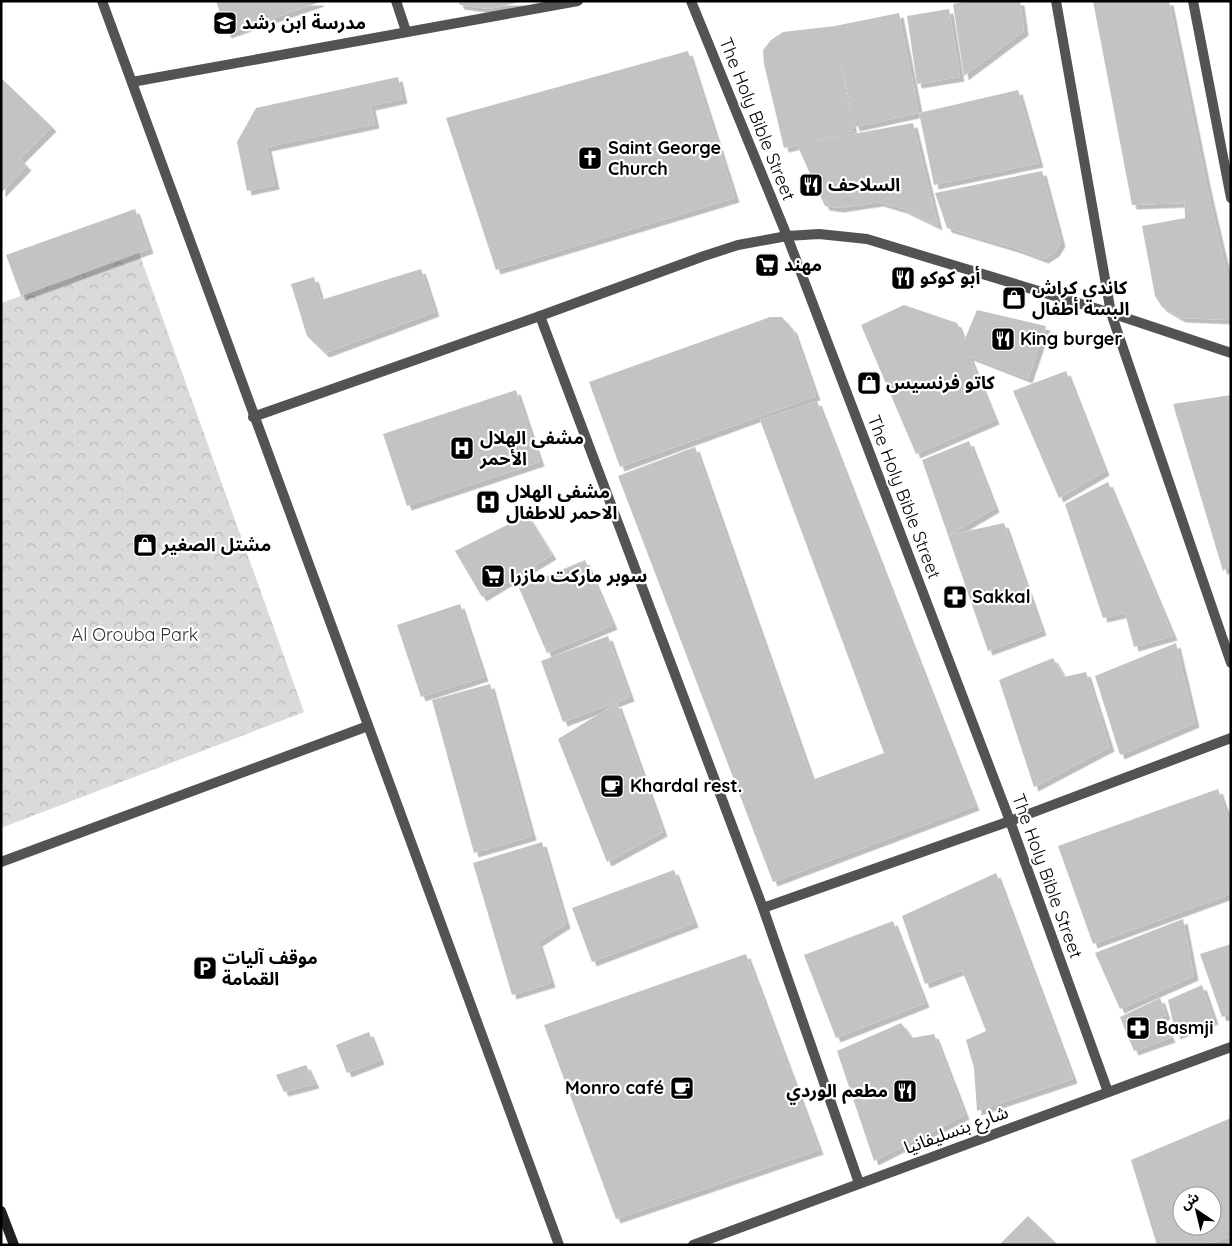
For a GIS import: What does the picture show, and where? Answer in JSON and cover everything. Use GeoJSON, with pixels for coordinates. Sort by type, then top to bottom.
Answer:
{"type":"FeatureCollection","features":[{"type":"Feature","properties":{"kind":"main road"},"geometry":{"type":"LineString","coordinates":[[1,1211],[14,1245]]}},
{"type":"Feature","properties":{"kind":"street"},"geometry":{"type":"LineString","coordinates":[[102,1],[253,417],[559,1245]]}},
{"type":"Feature","properties":{"kind":"street"},"geometry":{"type":"LineString","coordinates":[[396,1],[406,31]]}},
{"type":"Feature","properties":{"kind":"street"},"geometry":{"type":"LineString","coordinates":[[132,82],[578,1]]}},
{"type":"Feature","properties":{"kind":"street","name":"The Holy Bible Street"},"geometry":{"type":"LineString","coordinates":[[691,1],[787,236],[1010,821],[1108,1092]]}},
{"type":"Feature","properties":{"kind":"street"},"geometry":{"type":"LineString","coordinates":[[1056,1],[1111,313],[1231,663]]}},
{"type":"Feature","properties":{"kind":"street"},"geometry":{"type":"LineString","coordinates":[[1192,1],[1231,198]]}},
{"type":"Feature","properties":{"kind":"street"},"geometry":{"type":"LineString","coordinates":[[253,417],[738,244],[787,236],[819,234],[868,239],[1111,313],[1231,353]]}},
{"type":"Feature","properties":{"kind":"street"},"geometry":{"type":"LineString","coordinates":[[540,316],[762,908],[859,1183]]}},
{"type":"Feature","properties":{"kind":"street"},"geometry":{"type":"LineString","coordinates":[[1,862],[368,726]]}},
{"type":"Feature","properties":{"kind":"street"},"geometry":{"type":"LineString","coordinates":[[762,908],[1010,821],[1231,738]]}},
{"type":"Feature","properties":{"kind":"street","name":"شارع بنسليفانيا"},"geometry":{"type":"LineString","coordinates":[[693,1245],[1231,1048]]}},
{"type":"Feature","properties":{"kind":"green space","name":"Al Orouba Park"},"geometry":{"type":"Polygon","coordinates":[[[138,250],[304,712],[1,828],[1,303],[89,271],[138,250]]]}},
{"type":"Feature","properties":{"kind":"building"},"geometry":{"type":"Polygon","coordinates":[[[216,1],[319,1],[320,2],[227,34],[216,1]]]}},
{"type":"Feature","properties":{"kind":"building"},"geometry":{"type":"Polygon","coordinates":[[[458,1],[520,2],[489,9],[460,5],[458,1]]]}},
{"type":"Feature","properties":{"kind":"building"},"geometry":{"type":"Polygon","coordinates":[[[969,1],[1020,1],[1024,31],[964,76],[953,4],[969,1]]]}},
{"type":"Feature","properties":{"kind":"building"},"geometry":{"type":"Polygon","coordinates":[[[1093,1],[1169,1],[1208,191],[1231,290],[1231,320],[1181,318],[1162,307],[1155,296],[1142,226],[1185,218],[1184,195],[1183,203],[1132,205],[1093,1]]]}},
{"type":"Feature","properties":{"kind":"building"},"geometry":{"type":"Polygon","coordinates":[[[949,9],[960,77],[917,84],[907,16],[949,9]]]}},
{"type":"Feature","properties":{"kind":"building"},"geometry":{"type":"Polygon","coordinates":[[[899,13],[919,113],[855,127],[840,58],[853,131],[809,142],[913,123],[938,226],[903,209],[879,202],[839,208],[825,206],[797,145],[784,148],[764,64],[763,50],[771,40],[783,32],[835,26],[899,13]]]}},
{"type":"Feature","properties":{"kind":"building","name":"Saint George Church"},"geometry":{"type":"Polygon","coordinates":[[[688,51],[735,198],[496,270],[446,118],[688,51]]]}},
{"type":"Feature","properties":{"kind":"building"},"geometry":{"type":"Polygon","coordinates":[[[398,77],[403,99],[371,106],[375,124],[267,147],[275,185],[247,191],[237,142],[256,108],[398,77]]]}},
{"type":"Feature","properties":{"kind":"building"},"geometry":{"type":"Polygon","coordinates":[[[1,78],[52,127],[20,159],[27,166],[1,193],[1,78]]]}},
{"type":"Feature","properties":{"kind":"building"},"geometry":{"type":"Polygon","coordinates":[[[1018,90],[1039,163],[934,185],[919,113],[1018,90]]]}},
{"type":"Feature","properties":{"kind":"building"},"geometry":{"type":"Polygon","coordinates":[[[1042,171],[1061,242],[1055,252],[1044,259],[947,228],[935,193],[1042,171]]]}},
{"type":"Feature","properties":{"kind":"building"},"geometry":{"type":"Polygon","coordinates":[[[135,209],[149,249],[21,296],[6,255],[135,209]]]}},
{"type":"Feature","properties":{"kind":"building"},"geometry":{"type":"Polygon","coordinates":[[[421,269],[435,312],[325,353],[307,336],[291,284],[314,277],[321,300],[421,269]]]}},
{"type":"Feature","properties":{"kind":"building"},"geometry":{"type":"Polygon","coordinates":[[[904,305],[957,323],[964,341],[977,310],[1046,326],[1028,379],[969,356],[995,420],[916,454],[861,325],[904,305]]]}},
{"type":"Feature","properties":{"kind":"building"},"geometry":{"type":"Polygon","coordinates":[[[770,317],[782,317],[793,330],[816,396],[620,467],[589,382],[770,317]]]}},
{"type":"Feature","properties":{"kind":"building"},"geometry":{"type":"Polygon","coordinates":[[[1066,371],[1105,471],[1059,498],[1013,391],[1066,371]]]}},
{"type":"Feature","properties":{"kind":"building","name":"مشفى الهلال الأحمر"},"geometry":{"type":"Polygon","coordinates":[[[516,390],[540,462],[407,506],[383,434],[516,390]]]}},
{"type":"Feature","properties":{"kind":"building"},"geometry":{"type":"Polygon","coordinates":[[[1231,395],[1231,564],[1223,571],[1173,404],[1231,395]]]}},
{"type":"Feature","properties":{"kind":"building"},"geometry":{"type":"Polygon","coordinates":[[[817,401],[975,806],[773,882],[618,476],[695,447],[812,780],[884,753],[760,420],[817,401]]]}},
{"type":"Feature","properties":{"kind":"building"},"geometry":{"type":"Polygon","coordinates":[[[969,441],[995,508],[949,535],[1004,523],[1042,631],[988,651],[922,460],[969,441]]]}},
{"type":"Feature","properties":{"kind":"building"},"geometry":{"type":"Polygon","coordinates":[[[1108,482],[1173,636],[1134,647],[1125,613],[1103,618],[1065,504],[1108,482]]]}},
{"type":"Feature","properties":{"kind":"building","name":"سوبر ماركت مازرا"},"geometry":{"type":"Polygon","coordinates":[[[527,515],[552,555],[482,597],[455,551],[527,515]]]}},
{"type":"Feature","properties":{"kind":"building"},"geometry":{"type":"Polygon","coordinates":[[[585,560],[613,625],[547,653],[519,588],[585,560]]]}},
{"type":"Feature","properties":{"kind":"building"},"geometry":{"type":"Polygon","coordinates":[[[460,604],[484,677],[421,697],[397,625],[460,604]]]}},
{"type":"Feature","properties":{"kind":"building"},"geometry":{"type":"Polygon","coordinates":[[[608,636],[630,697],[563,722],[541,661],[608,636]]]}},
{"type":"Feature","properties":{"kind":"building"},"geometry":{"type":"Polygon","coordinates":[[[1176,643],[1195,723],[1120,755],[1095,676],[1176,643]]]}},
{"type":"Feature","properties":{"kind":"building"},"geometry":{"type":"Polygon","coordinates":[[[1053,658],[1064,677],[1086,672],[1110,747],[1034,787],[999,680],[1053,658]]]}},
{"type":"Feature","properties":{"kind":"building"},"geometry":{"type":"Polygon","coordinates":[[[490,684],[532,836],[474,853],[432,700],[490,684]]]}},
{"type":"Feature","properties":{"kind":"building","name":"Khardal rest."},"geometry":{"type":"Polygon","coordinates":[[[617,703],[663,832],[607,862],[558,739],[617,703]]]}},
{"type":"Feature","properties":{"kind":"building"},"geometry":{"type":"Polygon","coordinates":[[[1218,789],[1231,826],[1231,894],[1093,944],[1058,846],[1218,789]]]}},
{"type":"Feature","properties":{"kind":"building"},"geometry":{"type":"Polygon","coordinates":[[[542,842],[566,924],[538,942],[551,983],[512,995],[473,863],[542,842]]]}},
{"type":"Feature","properties":{"kind":"building"},"geometry":{"type":"Polygon","coordinates":[[[674,870],[694,923],[592,962],[572,908],[674,870]]]}},
{"type":"Feature","properties":{"kind":"building"},"geometry":{"type":"Polygon","coordinates":[[[996,873],[1073,1079],[977,1111],[974,1068],[966,1040],[986,1031],[962,970],[925,984],[902,916],[996,873]]]}},
{"type":"Feature","properties":{"kind":"building"},"geometry":{"type":"Polygon","coordinates":[[[1183,919],[1194,976],[1120,1009],[1095,953],[1183,919]]]}},
{"type":"Feature","properties":{"kind":"building"},"geometry":{"type":"Polygon","coordinates":[[[893,921],[925,1003],[836,1038],[804,955],[893,921]]]}},
{"type":"Feature","properties":{"kind":"building"},"geometry":{"type":"Polygon","coordinates":[[[1231,944],[1231,1013],[1222,1017],[1200,954],[1231,944]]]}},
{"type":"Feature","properties":{"kind":"building","name":"Monro café"},"geometry":{"type":"Polygon","coordinates":[[[746,954],[819,1150],[616,1219],[544,1025],[746,954]]]}},
{"type":"Feature","properties":{"kind":"building"},"geometry":{"type":"Polygon","coordinates":[[[1202,985],[1214,1020],[1176,1035],[1168,1000],[1202,985]]]}},
{"type":"Feature","properties":{"kind":"building"},"geometry":{"type":"Polygon","coordinates":[[[1160,998],[1166,1015],[1161,1017],[1171,1038],[1134,1051],[1120,1017],[1160,998]]]}},
{"type":"Feature","properties":{"kind":"building"},"geometry":{"type":"Polygon","coordinates":[[[901,1023],[912,1038],[934,1034],[965,1115],[874,1161],[837,1051],[901,1023]]]}},
{"type":"Feature","properties":{"kind":"building"},"geometry":{"type":"Polygon","coordinates":[[[369,1032],[380,1060],[347,1073],[336,1045],[369,1032]]]}},
{"type":"Feature","properties":{"kind":"building"},"geometry":{"type":"Polygon","coordinates":[[[306,1065],[315,1084],[284,1092],[276,1075],[306,1065]]]}},
{"type":"Feature","properties":{"kind":"building"},"geometry":{"type":"Polygon","coordinates":[[[1231,1118],[1231,1236],[1208,1245],[1157,1245],[1131,1160],[1231,1118]]]}},
{"type":"Feature","properties":{"kind":"building"},"geometry":{"type":"Polygon","coordinates":[[[1028,1216],[1058,1245],[999,1245],[1028,1216]]]}},
{"type":"Feature","properties":{"kind":"place","name":"مدرسة ابن رشد"},"geometry":{"type":"Point","coordinates":[225,23]}},
{"type":"Feature","properties":{"kind":"place","name":"Saint George Church"},"geometry":{"type":"Point","coordinates":[590,158]}},
{"type":"Feature","properties":{"kind":"place","name":"السلاحف"},"geometry":{"type":"Point","coordinates":[811,185]}},
{"type":"Feature","properties":{"kind":"place","name":"مهند"},"geometry":{"type":"Point","coordinates":[767,265]}},
{"type":"Feature","properties":{"kind":"place","name":"أبو كوكو"},"geometry":{"type":"Point","coordinates":[903,278]}},
{"type":"Feature","properties":{"kind":"place","name":"كاندي كراش البسة أطفال"},"geometry":{"type":"Point","coordinates":[1014,298]}},
{"type":"Feature","properties":{"kind":"place","name":"King burger"},"geometry":{"type":"Point","coordinates":[1003,339]}},
{"type":"Feature","properties":{"kind":"place","name":"كاتو فرنسيس"},"geometry":{"type":"Point","coordinates":[869,383]}},
{"type":"Feature","properties":{"kind":"place","name":"مشفى الهلال الأحمر"},"geometry":{"type":"Point","coordinates":[462,448]}},
{"type":"Feature","properties":{"kind":"place","name":"مشفى الهلال الاحمر للاطفال"},"geometry":{"type":"Point","coordinates":[488,502]}},
{"type":"Feature","properties":{"kind":"place","name":"مشتل الصغير"},"geometry":{"type":"Point","coordinates":[145,545]}},
{"type":"Feature","properties":{"kind":"place","name":"سوبر ماركت مازرا"},"geometry":{"type":"Point","coordinates":[493,576]}},
{"type":"Feature","properties":{"kind":"place","name":"Sakkal"},"geometry":{"type":"Point","coordinates":[955,597]}},
{"type":"Feature","properties":{"kind":"place","name":"Khardal rest."},"geometry":{"type":"Point","coordinates":[612,786]}},
{"type":"Feature","properties":{"kind":"place","name":"موقف آليات القمامة"},"geometry":{"type":"Point","coordinates":[205,968]}},
{"type":"Feature","properties":{"kind":"place","name":"Basmji"},"geometry":{"type":"Point","coordinates":[1138,1028]}},
{"type":"Feature","properties":{"kind":"place","name":"Monro café"},"geometry":{"type":"Point","coordinates":[682,1088]}},
{"type":"Feature","properties":{"kind":"place","name":"مطعم الوردي"},"geometry":{"type":"Point","coordinates":[905,1091]}}]}
